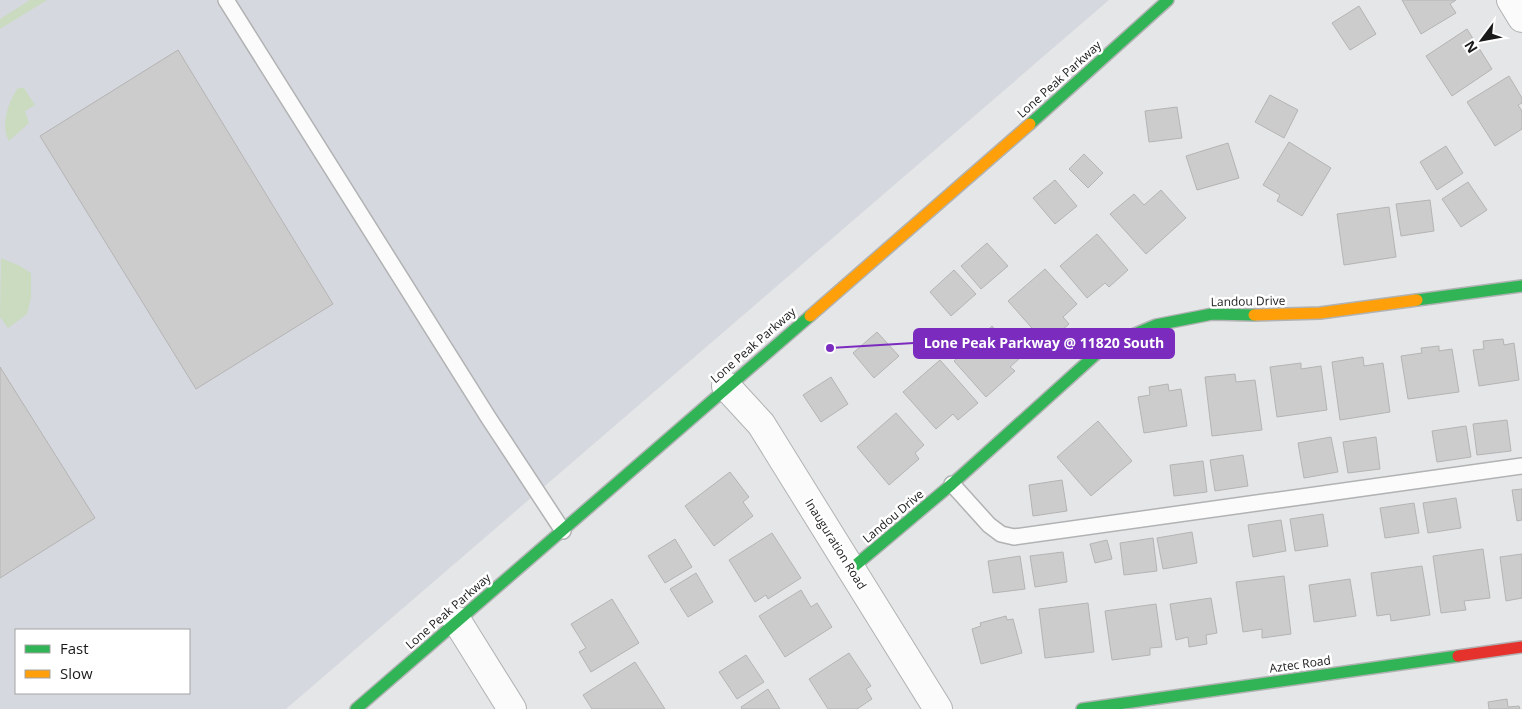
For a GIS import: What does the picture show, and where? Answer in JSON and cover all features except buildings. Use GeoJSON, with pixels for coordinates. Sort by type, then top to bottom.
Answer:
{"type":"FeatureCollection","features":[{"type":"Feature","properties":{"kind":"street","name":"Lone Peak Parkway"},"geometry":{"type":"LineString","coordinates":[[356,709],[563,531],[726,386],[1012,140],[1168,0]]}},
{"type":"Feature","properties":{"kind":"street"},"geometry":{"type":"LineString","coordinates":[[1511,0],[1522,18]]}},
{"type":"Feature","properties":{"kind":"street","name":"Landou Drive"},"geometry":{"type":"LineString","coordinates":[[851,569],[952,484],[1104,347],[1156,325],[1212,314],[1266,316],[1320,313],[1522,286]]}},
{"type":"Feature","properties":{"kind":"street","name":"Inauguration Road"},"geometry":{"type":"LineString","coordinates":[[726,386],[761,424],[938,709]]}},
{"type":"Feature","properties":{"kind":"street"},"geometry":{"type":"LineString","coordinates":[[457,621],[512,709]]}},
{"type":"Feature","properties":{"kind":"street","name":"Aztec Road"},"geometry":{"type":"LineString","coordinates":[[1082,709],[1522,647]]}},
{"type":"Feature","properties":{"kind":"lane"},"geometry":{"type":"LineString","coordinates":[[226,0],[488,417],[563,531]]}},
{"type":"Feature","properties":{"kind":"lane"},"geometry":{"type":"LineString","coordinates":[[952,484],[989,525],[1001,534],[1014,537],[1522,466]]}},
{"type":"Feature","properties":{"kind":"shaded area"},"geometry":{"type":"Polygon","coordinates":[[[0,0],[1109,0],[286,709],[0,709],[0,0]]]}},
{"type":"Feature","properties":{"kind":"green space"},"geometry":{"type":"Polygon","coordinates":[[[30,0],[47,0],[0,29],[0,19],[30,0]]]}},
{"type":"Feature","properties":{"kind":"green space"},"geometry":{"type":"Polygon","coordinates":[[[18,88],[24,88],[35,105],[25,111],[29,123],[9,141],[5,128],[6,114],[18,88]]]}},
{"type":"Feature","properties":{"kind":"green space"},"geometry":{"type":"Polygon","coordinates":[[[1,258],[31,273],[31,298],[27,314],[8,328],[0,317],[1,258]]]}},
{"type":"Feature","properties":{"kind":"traffic: fast"},"geometry":{"type":"LineString","coordinates":[[1030,124],[1168,0]]}},
{"type":"Feature","properties":{"kind":"traffic: fast"},"geometry":{"type":"LineString","coordinates":[[1417,300],[1522,286]]}},
{"type":"Feature","properties":{"kind":"traffic: fast"},"geometry":{"type":"LineString","coordinates":[[851,569],[952,484],[1104,347],[1156,325],[1212,314],[1254,315]]}},
{"type":"Feature","properties":{"kind":"traffic: fast"},"geometry":{"type":"LineString","coordinates":[[356,709],[810,316]]}},
{"type":"Feature","properties":{"kind":"traffic: fast"},"geometry":{"type":"LineString","coordinates":[[1082,709],[1458,656]]}},
{"type":"Feature","properties":{"kind":"traffic: slow"},"geometry":{"type":"LineString","coordinates":[[810,316],[1030,124]]}},
{"type":"Feature","properties":{"kind":"traffic: slow"},"geometry":{"type":"LineString","coordinates":[[1254,315],[1320,313],[1417,300]]}},
{"type":"Feature","properties":{"kind":"traffic: jam"},"geometry":{"type":"LineString","coordinates":[[1458,656],[1522,647]]}},
{"type":"Feature","properties":{"kind":"place","name":"Lone Peak Parkway @ 11820 South"},"geometry":{"type":"Point","coordinates":[830,348]}}]}
